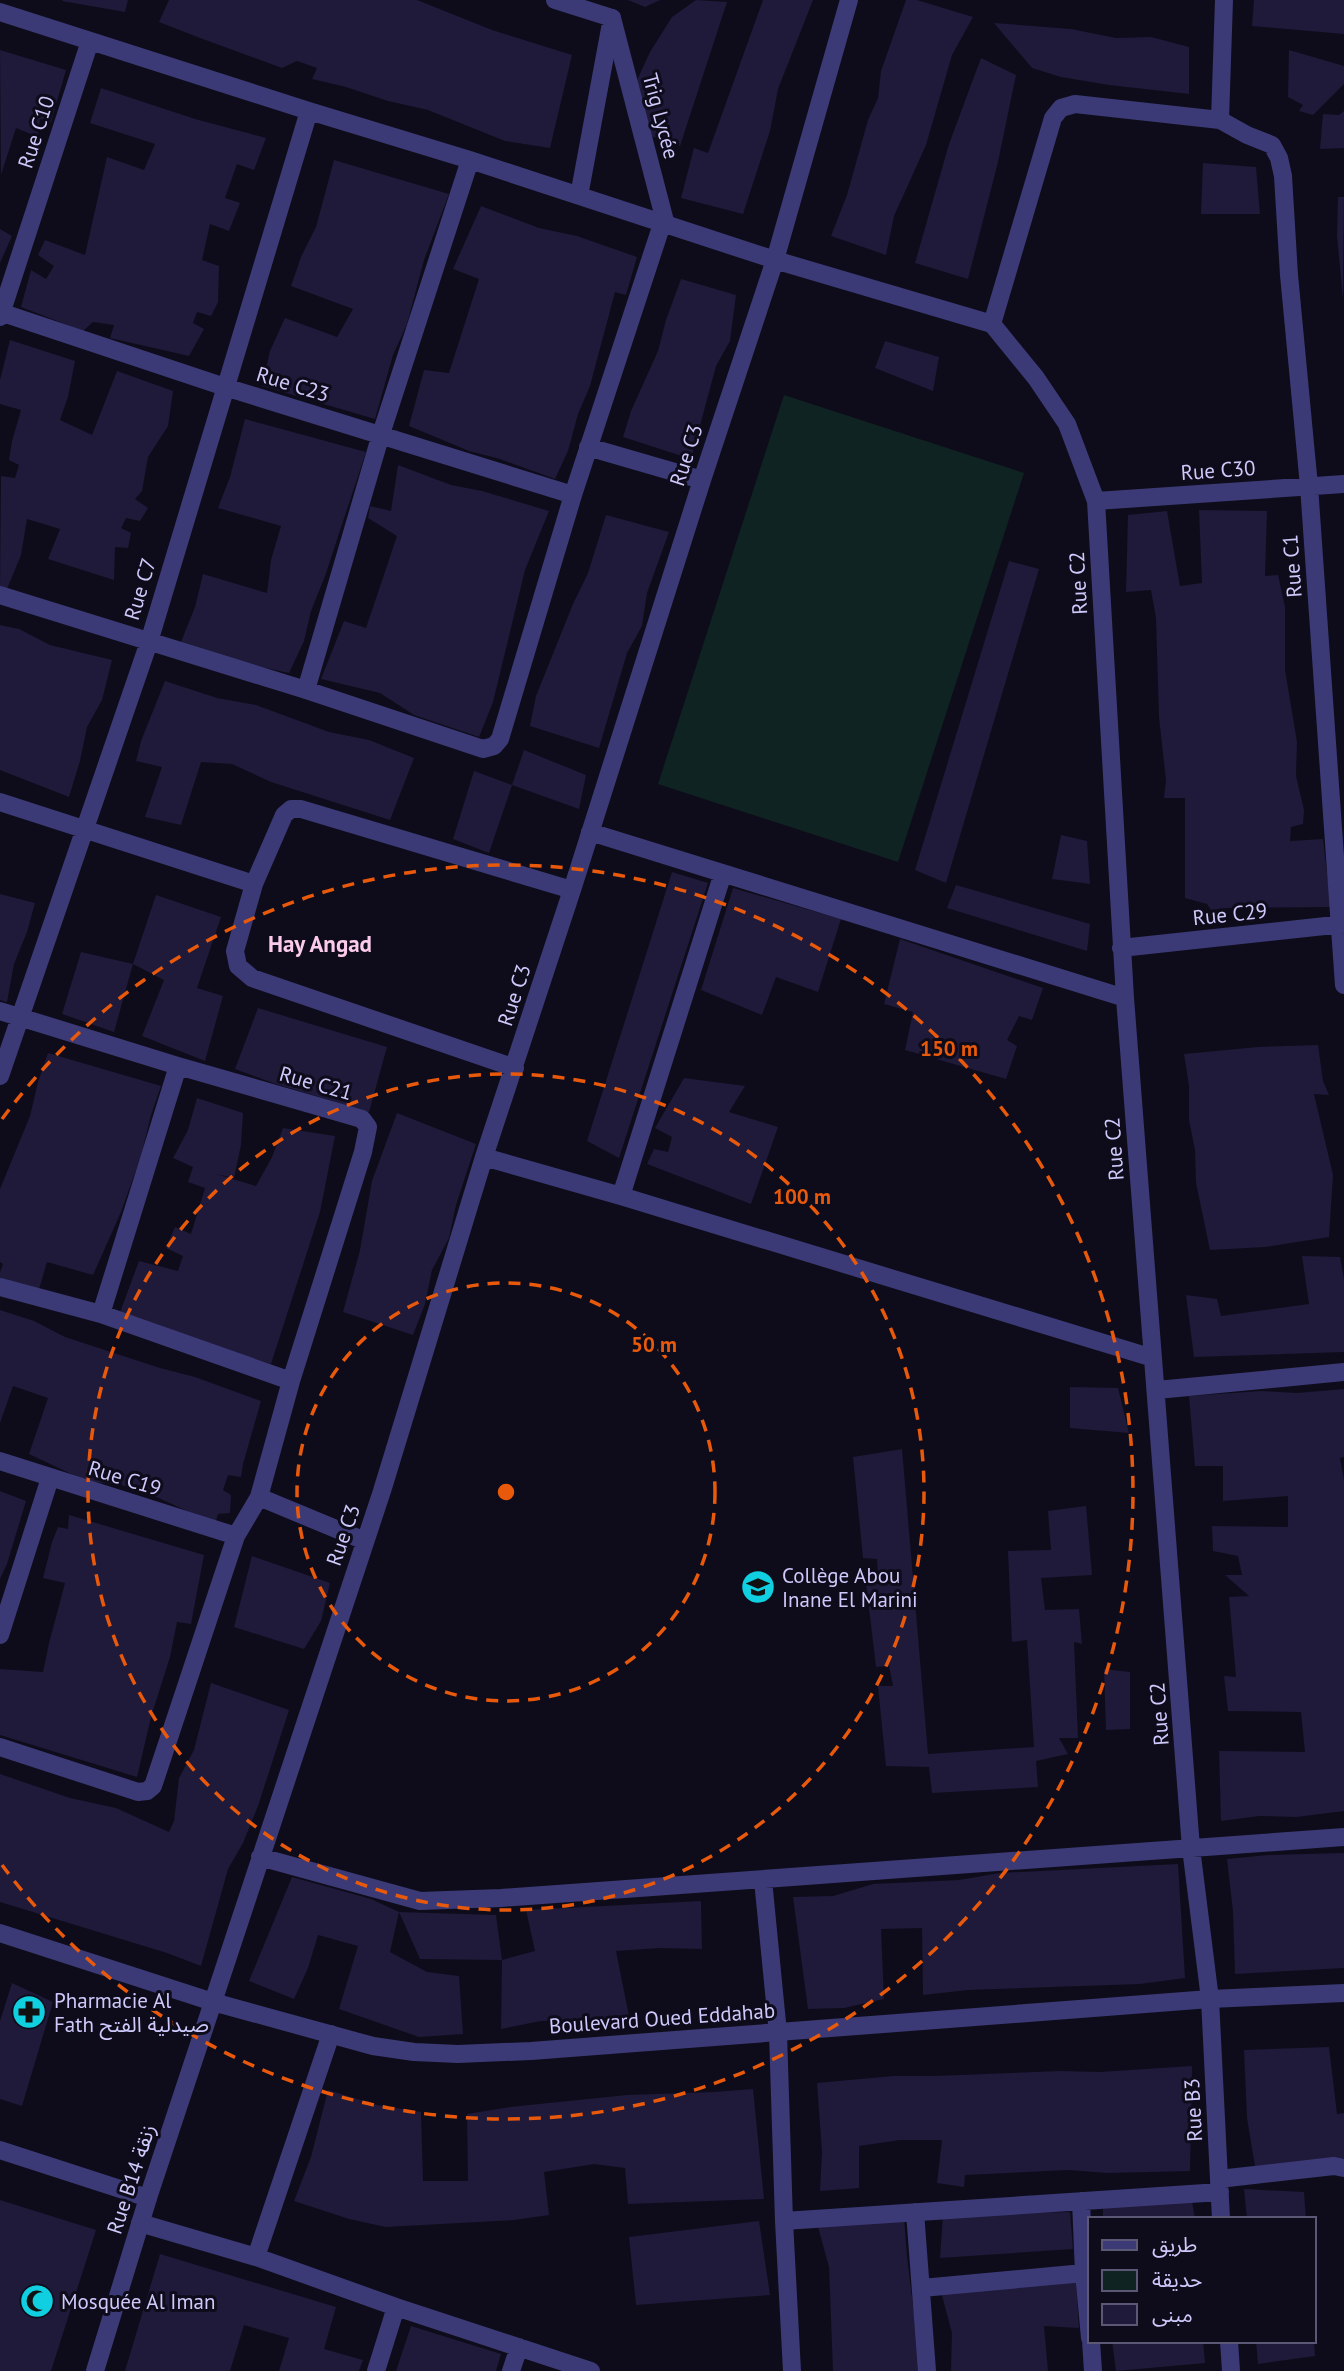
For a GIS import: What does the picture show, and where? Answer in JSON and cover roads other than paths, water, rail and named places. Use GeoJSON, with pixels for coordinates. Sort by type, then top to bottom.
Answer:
{"type":"FeatureCollection","features":[{"type":"Feature","properties":{"kind":"street"},"geometry":{"type":"LineString","coordinates":[[555,0],[612,19],[579,196]]}},
{"type":"Feature","properties":{"kind":"street","name":"Rue C3"},"geometry":{"type":"LineString","coordinates":[[213,2001],[365,1541],[484,1157],[775,260],[849,0]]}},
{"type":"Feature","properties":{"kind":"street"},"geometry":{"type":"LineString","coordinates":[[0,12],[470,160],[775,260],[992,324],[1053,118],[1061,108],[1075,104],[1220,120],[1224,0]]}},
{"type":"Feature","properties":{"kind":"street","name":"Trig Lycée"},"geometry":{"type":"LineString","coordinates":[[612,19],[664,224]]}},
{"type":"Feature","properties":{"kind":"street","name":"Rue C10"},"geometry":{"type":"LineString","coordinates":[[0,314],[90,41]]}},
{"type":"Feature","properties":{"kind":"street","name":"Rue C7"},"geometry":{"type":"LineString","coordinates":[[0,1076],[149,642],[309,111]]}},
{"type":"Feature","properties":{"kind":"street","name":"Rue C1"},"geometry":{"type":"LineString","coordinates":[[1220,120],[1272,145],[1279,158],[1283,176],[1289,275],[1309,486],[1342,925],[1344,985]]}},
{"type":"Feature","properties":{"kind":"street"},"geometry":{"type":"LineString","coordinates":[[306,690],[381,434],[470,160]]}},
{"type":"Feature","properties":{"kind":"street"},"geometry":{"type":"LineString","coordinates":[[0,596],[306,690],[483,750],[494,746],[500,739],[588,447],[664,224]]}},
{"type":"Feature","properties":{"kind":"street","name":"Rue C23"},"geometry":{"type":"LineString","coordinates":[[0,314],[573,495]]}},
{"type":"Feature","properties":{"kind":"street","name":"Rue C2"},"geometry":{"type":"LineString","coordinates":[[992,324],[1067,424],[1096,501],[1121,948],[1191,1848],[1210,1999]]}},
{"type":"Feature","properties":{"kind":"street"},"geometry":{"type":"LineString","coordinates":[[588,447],[702,480]]}},
{"type":"Feature","properties":{"kind":"street","name":"Rue C30"},"geometry":{"type":"LineString","coordinates":[[1096,501],[1344,484]]}},
{"type":"Feature","properties":{"kind":"street"},"geometry":{"type":"LineString","coordinates":[[0,803],[254,884]]}},
{"type":"Feature","properties":{"kind":"street"},"geometry":{"type":"LineString","coordinates":[[515,1068],[252,978],[238,966],[235,951],[254,884],[284,815],[291,809],[301,809],[572,890]]}},
{"type":"Feature","properties":{"kind":"street"},"geometry":{"type":"LineString","coordinates":[[590,832],[1125,998]]}},
{"type":"Feature","properties":{"kind":"street"},"geometry":{"type":"LineString","coordinates":[[621,1196],[723,873]]}},
{"type":"Feature","properties":{"kind":"street","name":"Rue C29"},"geometry":{"type":"LineString","coordinates":[[1121,948],[1342,925]]}},
{"type":"Feature","properties":{"kind":"street","name":"Rue C21"},"geometry":{"type":"LineString","coordinates":[[0,1011],[362,1119],[368,1127],[363,1152],[291,1381],[259,1497],[236,1536],[153,1786],[148,1791],[138,1791],[0,1747]]}},
{"type":"Feature","properties":{"kind":"street"},"geometry":{"type":"LineString","coordinates":[[101,1314],[178,1066]]}},
{"type":"Feature","properties":{"kind":"street"},"geometry":{"type":"LineString","coordinates":[[484,1157],[1153,1358]]}},
{"type":"Feature","properties":{"kind":"street"},"geometry":{"type":"LineString","coordinates":[[0,1287],[101,1314],[291,1381]]}},
{"type":"Feature","properties":{"kind":"street"},"geometry":{"type":"LineString","coordinates":[[1157,1390],[1344,1372]]}},
{"type":"Feature","properties":{"kind":"street","name":"Rue C19"},"geometry":{"type":"LineString","coordinates":[[0,1461],[236,1536]]}},
{"type":"Feature","properties":{"kind":"street"},"geometry":{"type":"LineString","coordinates":[[0,1635],[50,1478]]}},
{"type":"Feature","properties":{"kind":"street"},"geometry":{"type":"LineString","coordinates":[[259,1497],[365,1541]]}},
{"type":"Feature","properties":{"kind":"street"},"geometry":{"type":"LineString","coordinates":[[260,1857],[420,1901],[763,1880],[1344,1837]]}},
{"type":"Feature","properties":{"kind":"street"},"geometry":{"type":"LineString","coordinates":[[763,1880],[778,2032],[792,2371]]}},
{"type":"Feature","properties":{"kind":"street","name":"Boulevard Oued Eddahab"},"geometry":{"type":"LineString","coordinates":[[0,1933],[213,2001],[373,2046],[458,2054],[531,2051],[1210,1999],[1344,1993]]}},
{"type":"Feature","properties":{"kind":"street","name":"Rue B3"},"geometry":{"type":"LineString","coordinates":[[1210,1999],[1221,2217]]}},
{"type":"Feature","properties":{"kind":"street","name":"Rue B14 زنقة"},"geometry":{"type":"LineString","coordinates":[[94,2371],[213,2001]]}},
{"type":"Feature","properties":{"kind":"street"},"geometry":{"type":"LineString","coordinates":[[257,2257],[331,2034]]}},
{"type":"Feature","properties":{"kind":"street"},"geometry":{"type":"LineString","coordinates":[[0,2150],[148,2198]]}},
{"type":"Feature","properties":{"kind":"street"},"geometry":{"type":"LineString","coordinates":[[784,2221],[1081,2201],[1219,2186],[1334,2166],[1344,2168]]}},
{"type":"Feature","properties":{"kind":"street"},"geometry":{"type":"LineString","coordinates":[[1081,2201],[1088,2318]]}},
{"type":"Feature","properties":{"kind":"street"},"geometry":{"type":"LineString","coordinates":[[915,2212],[927,2371]]}},
{"type":"Feature","properties":{"kind":"street"},"geometry":{"type":"LineString","coordinates":[[140,2223],[257,2257],[396,2307],[591,2371]]}},
{"type":"Feature","properties":{"kind":"street"},"geometry":{"type":"LineString","coordinates":[[922,2288],[1084,2273]]}},
{"type":"Feature","properties":{"kind":"street"},"geometry":{"type":"LineString","coordinates":[[376,2371],[396,2307]]}},
{"type":"Feature","properties":{"kind":"street"},"geometry":{"type":"LineString","coordinates":[[1090,2343],[1093,2371]]}},
{"type":"Feature","properties":{"kind":"street"},"geometry":{"type":"LineString","coordinates":[[1229,2343],[1231,2371]]}},
{"type":"Feature","properties":{"kind":"street"},"geometry":{"type":"LineString","coordinates":[[511,2371],[519,2347]]}},
{"type":"Feature","properties":{"kind":"place","name":"Collège Abou Inane El Marini"},"geometry":{"type":"Point","coordinates":[758,1587]}},
{"type":"Feature","properties":{"kind":"place","name":"Pharmacie Al Fath صيدلية الفتح"},"geometry":{"type":"Point","coordinates":[29,2012]}},
{"type":"Feature","properties":{"kind":"place","name":"Mosquée Al Iman"},"geometry":{"type":"Point","coordinates":[37,2301]}},
{"type":"Feature","properties":{"kind":"district","name":"Hay Angad"},"geometry":{"type":"Point","coordinates":[320,943]}}]}
